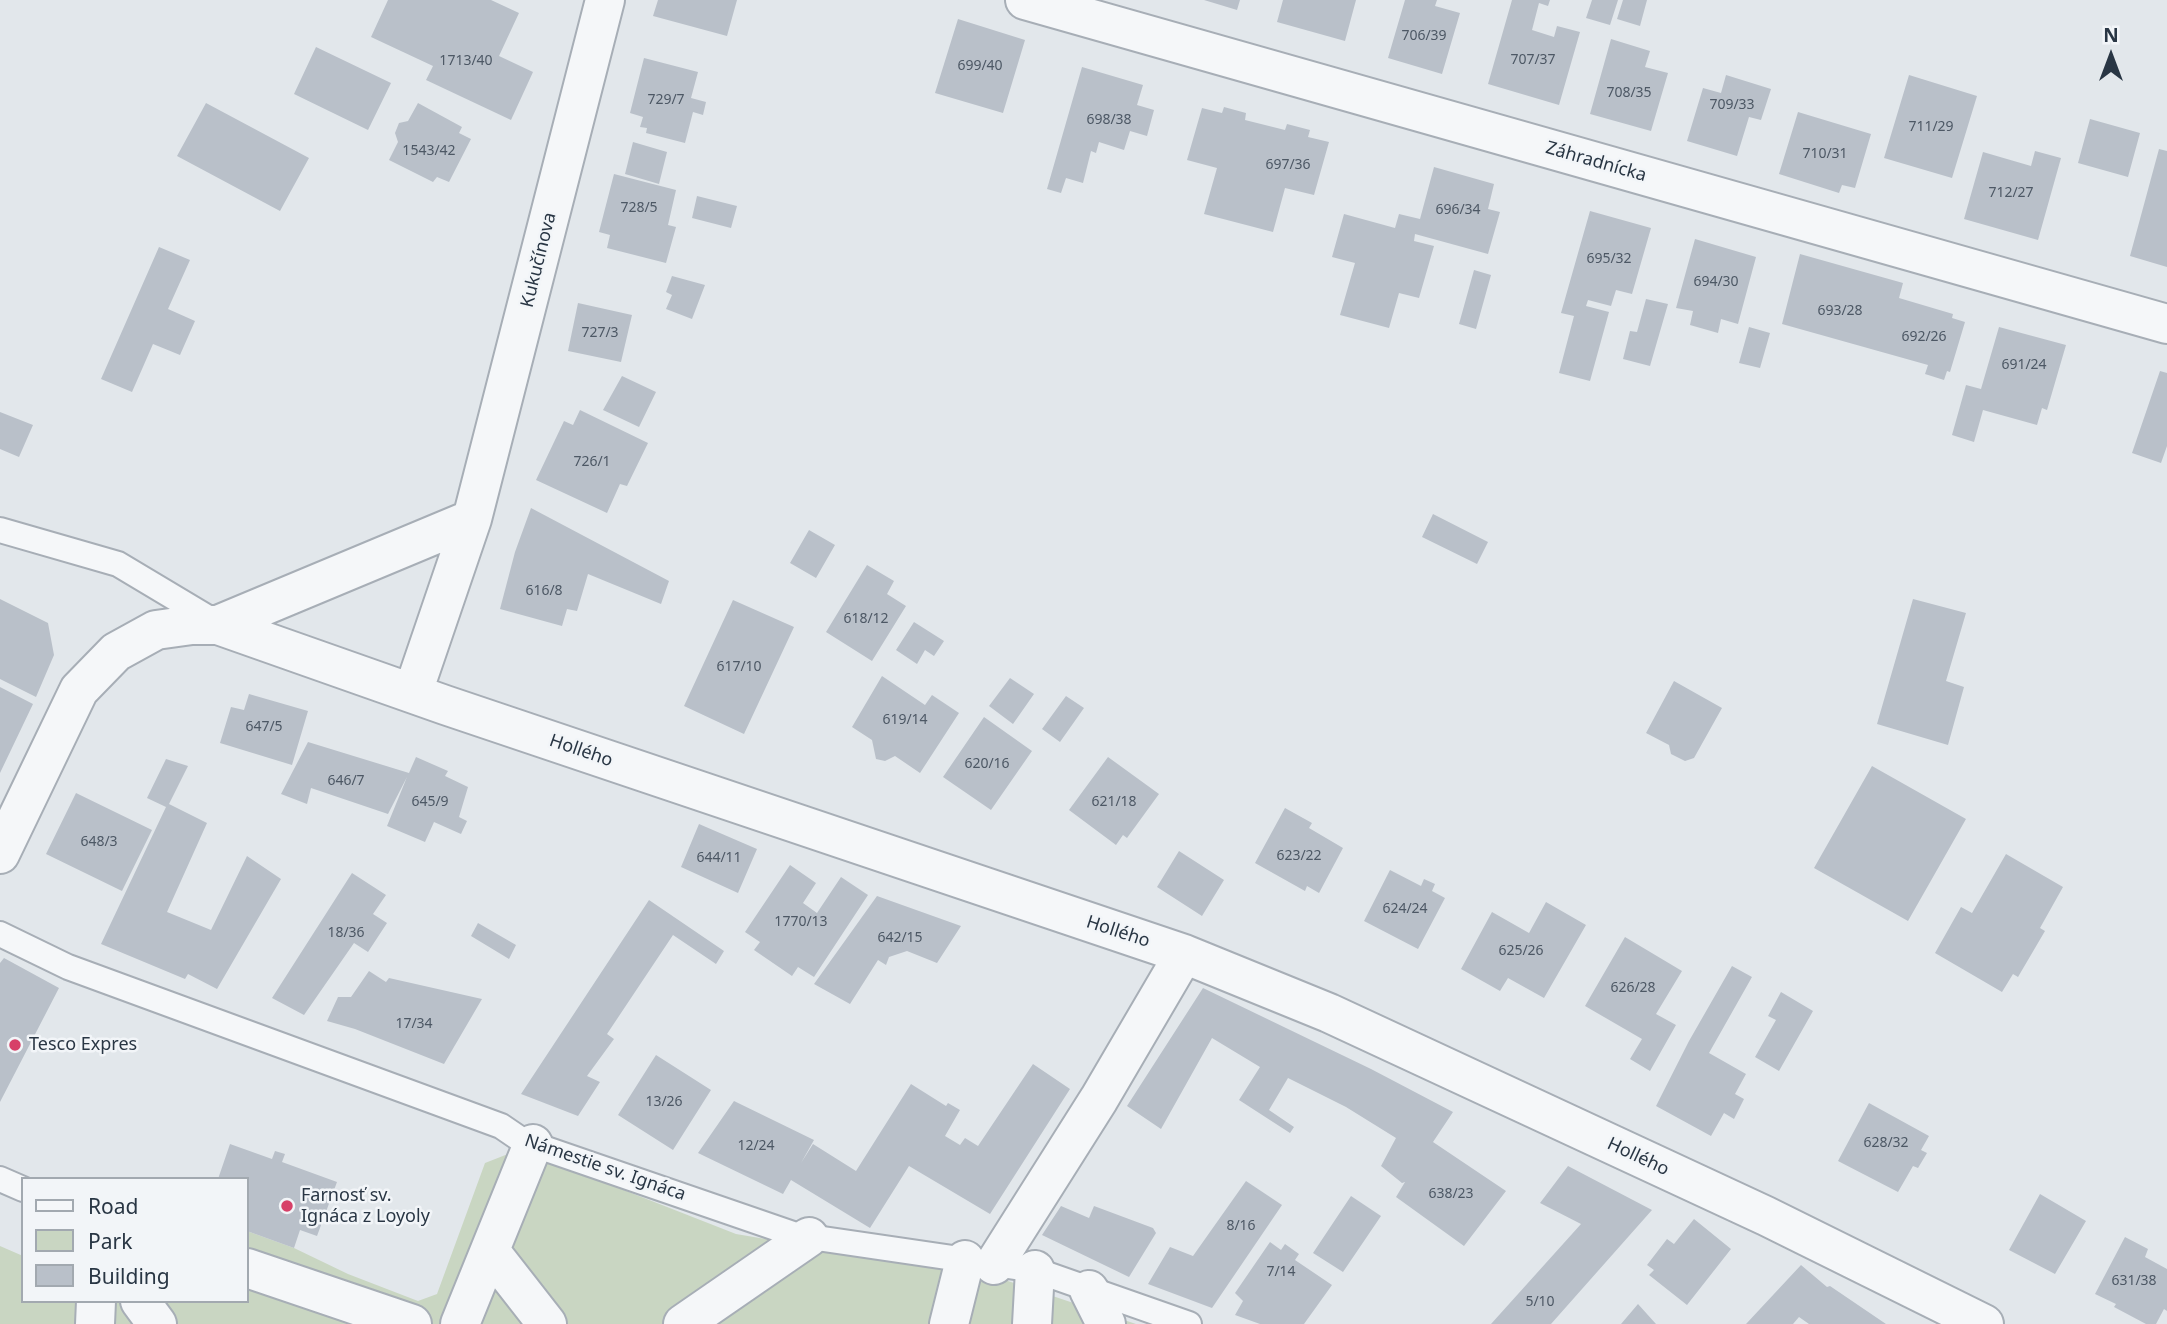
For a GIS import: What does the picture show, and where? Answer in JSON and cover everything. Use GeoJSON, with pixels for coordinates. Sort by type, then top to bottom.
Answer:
{"type":"FeatureCollection","features":[{"type":"Feature","properties":{"kind":"street","name":"Kukučínova"},"geometry":{"type":"LineString","coordinates":[[413,692],[472,519],[605,0]]}},
{"type":"Feature","properties":{"kind":"street","name":"Záhradnícka"},"geometry":{"type":"LineString","coordinates":[[1025,0],[2167,324]]}},
{"type":"Feature","properties":{"kind":"street","name":"Hollého"},"geometry":{"type":"LineString","coordinates":[[218,625],[472,519]]}},
{"type":"Feature","properties":{"kind":"street","name":"Hollého"},"geometry":{"type":"LineString","coordinates":[[0,854],[79,690],[116,652],[156,630],[218,625],[444,705],[1184,954],[1329,1013],[1392,1042],[1766,1216],[1984,1324]]}},
{"type":"Feature","properties":{"kind":"street"},"geometry":{"type":"LineString","coordinates":[[950,1324],[980,1263],[1099,1099],[1184,954]]}},
{"type":"Feature","properties":{"kind":"street"},"geometry":{"type":"LineString","coordinates":[[460,1324],[533,1144]]}},
{"type":"Feature","properties":{"kind":"street"},"geometry":{"type":"LineString","coordinates":[[683,1324],[808,1237]]}},
{"type":"Feature","properties":{"kind":"street"},"geometry":{"type":"LineString","coordinates":[[489,1251],[547,1324]]}},
{"type":"Feature","properties":{"kind":"street"},"geometry":{"type":"LineString","coordinates":[[248,1268],[412,1324]]}},
{"type":"Feature","properties":{"kind":"street"},"geometry":{"type":"LineString","coordinates":[[1032,1324],[1035,1270]]}},
{"type":"Feature","properties":{"kind":"street"},"geometry":{"type":"LineString","coordinates":[[1090,1290],[1106,1324]]}},
{"type":"Feature","properties":{"kind":"street"},"geometry":{"type":"LineString","coordinates":[[95,1324],[96,1303]]}},
{"type":"Feature","properties":{"kind":"street"},"geometry":{"type":"LineString","coordinates":[[141,1303],[157,1324]]}},
{"type":"Feature","properties":{"kind":"lane"},"geometry":{"type":"LineString","coordinates":[[0,530],[118,564],[218,625]]}},
{"type":"Feature","properties":{"kind":"lane","name":"Námestie sv. Ignáca"},"geometry":{"type":"LineString","coordinates":[[0,934],[68,967],[501,1126],[523,1141],[796,1235],[1035,1270],[1189,1324]]}},
{"type":"Feature","properties":{"kind":"lane"},"geometry":{"type":"LineString","coordinates":[[0,1179],[21,1188]]}},
{"type":"Feature","properties":{"kind":"green space"},"geometry":{"type":"Polygon","coordinates":[[[508,1154],[565,1167],[736,1234],[1002,1279],[1136,1324],[0,1324],[0,1246],[21,1255],[21,1303],[248,1303],[248,1231],[418,1301],[437,1294],[485,1163],[508,1154]]]}},
{"type":"Feature","properties":{"kind":"building"},"geometry":{"type":"Polygon","coordinates":[[[388,0],[491,0],[519,13],[499,56],[533,72],[511,120],[426,80],[433,66],[371,37],[388,0]]]}},
{"type":"Feature","properties":{"kind":"building"},"geometry":{"type":"Polygon","coordinates":[[[658,0],[737,0],[727,36],[653,16],[658,0]]]}},
{"type":"Feature","properties":{"kind":"building"},"geometry":{"type":"Polygon","coordinates":[[[1204,0],[1240,0],[1237,10],[1204,0]]]}},
{"type":"Feature","properties":{"kind":"building"},"geometry":{"type":"Polygon","coordinates":[[[1283,0],[1356,0],[1345,41],[1277,22],[1283,0]]]}},
{"type":"Feature","properties":{"kind":"building"},"geometry":{"type":"Polygon","coordinates":[[[1405,0],[1437,0],[1435,6],[1460,13],[1442,74],[1388,58],[1405,0]]]}},
{"type":"Feature","properties":{"kind":"building"},"geometry":{"type":"Polygon","coordinates":[[[1512,0],[1550,0],[1548,6],[1539,3],[1532,30],[1554,37],[1557,26],[1580,32],[1559,105],[1488,84],[1512,0]]]}},
{"type":"Feature","properties":{"kind":"building"},"geometry":{"type":"Polygon","coordinates":[[[1592,0],[1618,0],[1610,25],[1586,18],[1592,0]]]}},
{"type":"Feature","properties":{"kind":"building"},"geometry":{"type":"Polygon","coordinates":[[[1623,0],[1647,0],[1640,26],[1617,19],[1623,0]]]}},
{"type":"Feature","properties":{"kind":"building"},"geometry":{"type":"Polygon","coordinates":[[[958,19],[1025,40],[1003,113],[935,93],[958,19]]]}},
{"type":"Feature","properties":{"kind":"building"},"geometry":{"type":"Polygon","coordinates":[[[1611,39],[1650,51],[1645,67],[1668,73],[1651,131],[1590,114],[1611,39]]]}},
{"type":"Feature","properties":{"kind":"building"},"geometry":{"type":"Polygon","coordinates":[[[316,47],[391,83],[368,130],[294,94],[316,47]]]}},
{"type":"Feature","properties":{"kind":"building"},"geometry":{"type":"Polygon","coordinates":[[[644,58],[698,72],[691,98],[706,102],[703,115],[693,112],[685,143],[646,133],[647,128],[640,127],[643,117],[630,113],[644,58]]]}},
{"type":"Feature","properties":{"kind":"building"},"geometry":{"type":"Polygon","coordinates":[[[1082,67],[1143,85],[1137,105],[1154,110],[1147,136],[1130,131],[1124,150],[1099,142],[1096,153],[1091,151],[1083,183],[1066,178],[1061,193],[1047,189],[1082,67]]]}},
{"type":"Feature","properties":{"kind":"building"},"geometry":{"type":"Polygon","coordinates":[[[1726,75],[1771,89],[1761,120],[1749,117],[1737,156],[1687,141],[1703,88],[1721,93],[1726,75]]]}},
{"type":"Feature","properties":{"kind":"building"},"geometry":{"type":"Polygon","coordinates":[[[1909,75],[1977,96],[1952,178],[1884,158],[1909,75]]]}},
{"type":"Feature","properties":{"kind":"building"},"geometry":{"type":"Polygon","coordinates":[[[206,103],[309,158],[280,211],[177,156],[206,103]]]}},
{"type":"Feature","properties":{"kind":"building"},"geometry":{"type":"Polygon","coordinates":[[[418,103],[462,127],[459,133],[471,139],[449,182],[437,177],[433,182],[389,160],[398,142],[395,133],[399,123],[408,121],[418,103]]]}},
{"type":"Feature","properties":{"kind":"building"},"geometry":{"type":"Polygon","coordinates":[[[1224,107],[1246,113],[1245,120],[1285,130],[1287,124],[1310,130],[1308,137],[1329,142],[1314,195],[1285,188],[1273,232],[1204,214],[1217,168],[1187,160],[1202,108],[1222,113],[1224,107]]]}},
{"type":"Feature","properties":{"kind":"building"},"geometry":{"type":"Polygon","coordinates":[[[1798,112],[1871,134],[1855,188],[1842,185],[1839,193],[1779,174],[1798,112]]]}},
{"type":"Feature","properties":{"kind":"building"},"geometry":{"type":"Polygon","coordinates":[[[2090,119],[2140,133],[2128,177],[2078,163],[2090,119]]]}},
{"type":"Feature","properties":{"kind":"building"},"geometry":{"type":"Polygon","coordinates":[[[633,142],[667,152],[659,184],[625,174],[633,142]]]}},
{"type":"Feature","properties":{"kind":"building"},"geometry":{"type":"Polygon","coordinates":[[[2159,149],[2167,151],[2167,267],[2130,256],[2159,149]]]}},
{"type":"Feature","properties":{"kind":"building"},"geometry":{"type":"Polygon","coordinates":[[[2035,151],[2061,158],[2038,240],[1964,219],[1983,152],[2031,166],[2035,151]]]}},
{"type":"Feature","properties":{"kind":"building"},"geometry":{"type":"Polygon","coordinates":[[[1434,167],[1494,184],[1488,209],[1500,212],[1488,254],[1415,234],[1414,241],[1434,246],[1419,298],[1399,293],[1389,328],[1340,315],[1355,263],[1332,257],[1344,214],[1395,228],[1399,214],[1420,219],[1434,167]]]}},
{"type":"Feature","properties":{"kind":"building"},"geometry":{"type":"Polygon","coordinates":[[[614,174],[676,190],[668,225],[676,227],[666,263],[607,248],[610,235],[599,232],[614,174]]]}},
{"type":"Feature","properties":{"kind":"building"},"geometry":{"type":"Polygon","coordinates":[[[697,196],[737,206],[731,228],[692,218],[697,196]]]}},
{"type":"Feature","properties":{"kind":"building"},"geometry":{"type":"Polygon","coordinates":[[[1590,211],[1651,228],[1632,294],[1616,290],[1611,306],[1588,300],[1586,306],[1609,312],[1590,381],[1559,373],[1574,316],[1561,313],[1590,211]]]}},
{"type":"Feature","properties":{"kind":"building"},"geometry":{"type":"Polygon","coordinates":[[[1695,239],[1756,257],[1738,324],[1721,319],[1718,333],[1690,325],[1693,311],[1676,308],[1695,239]]]}},
{"type":"Feature","properties":{"kind":"building"},"geometry":{"type":"Polygon","coordinates":[[[159,247],[190,260],[168,309],[195,321],[180,355],[153,344],[132,392],[101,379],[159,247]]]}},
{"type":"Feature","properties":{"kind":"building"},"geometry":{"type":"Polygon","coordinates":[[[1800,254],[1903,283],[1899,298],[1953,314],[1952,318],[1965,322],[1950,372],[1947,371],[1944,380],[1925,374],[1928,365],[1782,324],[1800,254]]]}},
{"type":"Feature","properties":{"kind":"building"},"geometry":{"type":"Polygon","coordinates":[[[1474,270],[1491,275],[1476,329],[1459,324],[1474,270]]]}},
{"type":"Feature","properties":{"kind":"building"},"geometry":{"type":"Polygon","coordinates":[[[672,276],[705,285],[692,319],[666,309],[672,295],[666,292],[672,276]]]}},
{"type":"Feature","properties":{"kind":"building"},"geometry":{"type":"Polygon","coordinates":[[[1646,299],[1668,304],[1650,366],[1623,359],[1630,331],[1637,332],[1646,299]]]}},
{"type":"Feature","properties":{"kind":"building"},"geometry":{"type":"Polygon","coordinates":[[[578,303],[632,315],[621,362],[568,351],[578,303]]]}},
{"type":"Feature","properties":{"kind":"building"},"geometry":{"type":"Polygon","coordinates":[[[1749,327],[1770,333],[1760,368],[1739,363],[1749,327]]]}},
{"type":"Feature","properties":{"kind":"building"},"geometry":{"type":"Polygon","coordinates":[[[1999,327],[2066,345],[2047,410],[2042,408],[2037,425],[1983,410],[1974,442],[1952,435],[1966,385],[1981,389],[1999,327]]]}},
{"type":"Feature","properties":{"kind":"building"},"geometry":{"type":"Polygon","coordinates":[[[2160,371],[2167,373],[2167,446],[2161,463],[2132,453],[2160,371]]]}},
{"type":"Feature","properties":{"kind":"building"},"geometry":{"type":"Polygon","coordinates":[[[622,376],[656,392],[639,427],[603,410],[622,376]]]}},
{"type":"Feature","properties":{"kind":"building"},"geometry":{"type":"Polygon","coordinates":[[[580,410],[648,443],[627,486],[620,484],[607,513],[536,480],[564,421],[573,425],[580,410]]]}},
{"type":"Feature","properties":{"kind":"building"},"geometry":{"type":"Polygon","coordinates":[[[0,412],[33,425],[19,457],[0,449],[0,412]]]}},
{"type":"Feature","properties":{"kind":"building"},"geometry":{"type":"Polygon","coordinates":[[[531,508],[669,581],[661,604],[588,574],[577,611],[567,609],[562,626],[500,609],[515,552],[531,508]]]}},
{"type":"Feature","properties":{"kind":"building"},"geometry":{"type":"Polygon","coordinates":[[[1433,514],[1488,542],[1477,564],[1422,537],[1433,514]]]}},
{"type":"Feature","properties":{"kind":"building"},"geometry":{"type":"Polygon","coordinates":[[[809,530],[835,545],[816,578],[790,563],[809,530]]]}},
{"type":"Feature","properties":{"kind":"building"},"geometry":{"type":"Polygon","coordinates":[[[867,565],[894,581],[887,594],[906,606],[872,661],[826,632],[867,565]]]}},
{"type":"Feature","properties":{"kind":"building"},"geometry":{"type":"Polygon","coordinates":[[[0,599],[48,623],[54,655],[36,697],[0,679],[0,599]]]}},
{"type":"Feature","properties":{"kind":"building"},"geometry":{"type":"Polygon","coordinates":[[[1913,599],[1966,613],[1946,681],[1964,687],[1948,745],[1877,724],[1913,599]]]}},
{"type":"Feature","properties":{"kind":"building"},"geometry":{"type":"Polygon","coordinates":[[[733,600],[794,627],[744,734],[684,706],[733,600]]]}},
{"type":"Feature","properties":{"kind":"building"},"geometry":{"type":"Polygon","coordinates":[[[914,622],[944,641],[934,656],[925,650],[917,664],[896,650],[914,622]]]}},
{"type":"Feature","properties":{"kind":"building"},"geometry":{"type":"Polygon","coordinates":[[[882,676],[925,705],[932,695],[959,713],[920,773],[895,756],[885,761],[876,759],[872,740],[852,727],[882,676]]]}},
{"type":"Feature","properties":{"kind":"building"},"geometry":{"type":"Polygon","coordinates":[[[1010,678],[1034,694],[1013,724],[989,706],[1010,678]]]}},
{"type":"Feature","properties":{"kind":"building"},"geometry":{"type":"Polygon","coordinates":[[[1674,681],[1722,708],[1694,758],[1685,761],[1671,754],[1669,745],[1646,733],[1674,681]]]}},
{"type":"Feature","properties":{"kind":"building"},"geometry":{"type":"Polygon","coordinates":[[[0,687],[33,704],[0,773],[0,687]]]}},
{"type":"Feature","properties":{"kind":"building"},"geometry":{"type":"Polygon","coordinates":[[[249,694],[308,711],[292,765],[220,743],[231,707],[244,710],[249,694]]]}},
{"type":"Feature","properties":{"kind":"building"},"geometry":{"type":"Polygon","coordinates":[[[1066,696],[1084,708],[1060,742],[1042,729],[1066,696]]]}},
{"type":"Feature","properties":{"kind":"building"},"geometry":{"type":"Polygon","coordinates":[[[984,717],[1032,751],[991,810],[943,777],[984,717]]]}},
{"type":"Feature","properties":{"kind":"building"},"geometry":{"type":"Polygon","coordinates":[[[308,742],[409,773],[416,757],[448,771],[445,776],[468,787],[459,817],[467,821],[461,834],[434,822],[425,842],[387,826],[407,777],[388,814],[311,788],[307,804],[281,794],[308,742]]]}},
{"type":"Feature","properties":{"kind":"building"},"geometry":{"type":"Polygon","coordinates":[[[1108,757],[1159,794],[1127,838],[1123,835],[1116,845],[1069,810],[1108,757]]]}},
{"type":"Feature","properties":{"kind":"building"},"geometry":{"type":"Polygon","coordinates":[[[166,759],[188,766],[169,804],[207,823],[167,912],[211,930],[247,856],[281,879],[217,989],[188,974],[185,979],[101,944],[166,807],[147,798],[166,759]]]}},
{"type":"Feature","properties":{"kind":"building"},"geometry":{"type":"Polygon","coordinates":[[[1872,766],[1966,819],[1908,921],[1814,868],[1872,766]]]}},
{"type":"Feature","properties":{"kind":"building"},"geometry":{"type":"Polygon","coordinates":[[[76,793],[152,830],[122,891],[46,854],[76,793]]]}},
{"type":"Feature","properties":{"kind":"building"},"geometry":{"type":"Polygon","coordinates":[[[1285,808],[1312,823],[1309,828],[1343,848],[1319,893],[1307,886],[1305,891],[1255,863],[1285,808]]]}},
{"type":"Feature","properties":{"kind":"building"},"geometry":{"type":"Polygon","coordinates":[[[699,824],[757,849],[738,893],[681,867],[699,824]]]}},
{"type":"Feature","properties":{"kind":"building"},"geometry":{"type":"Polygon","coordinates":[[[1179,851],[1224,880],[1202,916],[1157,887],[1179,851]]]}},
{"type":"Feature","properties":{"kind":"building"},"geometry":{"type":"Polygon","coordinates":[[[2006,854],[2063,887],[2040,928],[2045,931],[2018,977],[2013,974],[2002,992],[1935,953],[1961,907],[1972,913],[2006,854]]]}},
{"type":"Feature","properties":{"kind":"building"},"geometry":{"type":"Polygon","coordinates":[[[790,865],[816,883],[803,903],[817,913],[841,877],[868,895],[814,977],[798,967],[792,976],[754,950],[760,942],[745,932],[790,865]]]}},
{"type":"Feature","properties":{"kind":"building"},"geometry":{"type":"Polygon","coordinates":[[[1390,870],[1421,886],[1424,879],[1435,884],[1432,891],[1445,898],[1418,949],[1364,921],[1390,870]]]}},
{"type":"Feature","properties":{"kind":"building"},"geometry":{"type":"Polygon","coordinates":[[[352,873],[386,895],[373,914],[387,923],[368,952],[354,943],[304,1015],[272,998],[352,873]]]}},
{"type":"Feature","properties":{"kind":"building"},"geometry":{"type":"Polygon","coordinates":[[[877,896],[961,926],[937,963],[907,951],[889,957],[886,965],[878,960],[850,1004],[814,984],[877,896]]]}},
{"type":"Feature","properties":{"kind":"building"},"geometry":{"type":"Polygon","coordinates":[[[649,900],[724,951],[716,964],[673,935],[607,1034],[614,1039],[587,1076],[600,1082],[578,1116],[521,1094],[649,900]]]}},
{"type":"Feature","properties":{"kind":"building"},"geometry":{"type":"Polygon","coordinates":[[[1546,902],[1586,925],[1544,998],[1508,978],[1500,991],[1461,969],[1492,912],[1529,933],[1546,902]]]}},
{"type":"Feature","properties":{"kind":"building"},"geometry":{"type":"Polygon","coordinates":[[[478,923],[516,945],[509,959],[471,936],[478,923]]]}},
{"type":"Feature","properties":{"kind":"building"},"geometry":{"type":"Polygon","coordinates":[[[1625,937],[1682,971],[1656,1014],[1676,1025],[1650,1071],[1630,1059],[1642,1039],[1585,1006],[1625,937]]]}},
{"type":"Feature","properties":{"kind":"building","name":"Tesco Expres"},"geometry":{"type":"Polygon","coordinates":[[[4,958],[59,988],[0,1102],[0,963],[4,958]]]}},
{"type":"Feature","properties":{"kind":"building"},"geometry":{"type":"Polygon","coordinates":[[[1732,966],[1752,977],[1709,1053],[1746,1074],[1735,1094],[1744,1099],[1734,1119],[1724,1113],[1711,1136],[1656,1106],[1732,966]]]}},
{"type":"Feature","properties":{"kind":"building"},"geometry":{"type":"Polygon","coordinates":[[[369,971],[386,982],[389,978],[482,999],[444,1064],[355,1029],[327,1021],[338,997],[351,997],[369,971]]]}},
{"type":"Feature","properties":{"kind":"building"},"geometry":{"type":"Polygon","coordinates":[[[1203,988],[1453,1112],[1433,1142],[1506,1191],[1464,1246],[1396,1197],[1405,1182],[1402,1183],[1381,1166],[1396,1138],[1346,1107],[1288,1078],[1269,1110],[1294,1127],[1290,1133],[1239,1100],[1260,1067],[1212,1038],[1161,1129],[1127,1106],[1203,988]]]}},
{"type":"Feature","properties":{"kind":"building"},"geometry":{"type":"Polygon","coordinates":[[[1781,992],[1813,1011],[1779,1071],[1755,1057],[1776,1020],[1768,1016],[1781,992]]]}},
{"type":"Feature","properties":{"kind":"building"},"geometry":{"type":"Polygon","coordinates":[[[656,1055],[711,1090],[673,1150],[618,1115],[656,1055]]]}},
{"type":"Feature","properties":{"kind":"building"},"geometry":{"type":"Polygon","coordinates":[[[1033,1064],[1070,1089],[990,1214],[909,1166],[870,1228],[791,1180],[783,1194],[698,1153],[734,1101],[814,1140],[801,1163],[813,1144],[856,1171],[911,1084],[946,1106],[948,1103],[960,1110],[945,1136],[960,1145],[965,1138],[978,1146],[1033,1064]]]}},
{"type":"Feature","properties":{"kind":"building"},"geometry":{"type":"Polygon","coordinates":[[[1869,1103],[1929,1136],[1921,1150],[1927,1153],[1918,1168],[1913,1166],[1898,1192],[1838,1161],[1869,1103]]]}},
{"type":"Feature","properties":{"kind":"building","name":"Farnosť sv. Ignáca z Loyoly"},"geometry":{"type":"Polygon","coordinates":[[[230,1144],[272,1159],[275,1151],[285,1154],[282,1162],[337,1182],[317,1236],[300,1230],[294,1248],[248,1231],[248,1177],[219,1177],[230,1144]]]}},
{"type":"Feature","properties":{"kind":"building"},"geometry":{"type":"Polygon","coordinates":[[[1568,1166],[1652,1210],[1551,1324],[1491,1324],[1581,1224],[1540,1203],[1568,1166]]]}},
{"type":"Feature","properties":{"kind":"building"},"geometry":{"type":"Polygon","coordinates":[[[1246,1181],[1282,1205],[1212,1308],[1148,1284],[1170,1247],[1193,1256],[1246,1181]]]}},
{"type":"Feature","properties":{"kind":"building"},"geometry":{"type":"Polygon","coordinates":[[[2040,1194],[2086,1221],[2055,1274],[2009,1250],[2040,1194]]]}},
{"type":"Feature","properties":{"kind":"building"},"geometry":{"type":"Polygon","coordinates":[[[1351,1196],[1381,1216],[1343,1272],[1313,1253],[1351,1196]]]}},
{"type":"Feature","properties":{"kind":"building"},"geometry":{"type":"Polygon","coordinates":[[[1061,1206],[1089,1218],[1094,1206],[1153,1228],[1156,1233],[1129,1277],[1042,1235],[1061,1206]]]}},
{"type":"Feature","properties":{"kind":"building"},"geometry":{"type":"Polygon","coordinates":[[[1694,1219],[1731,1249],[1687,1305],[1649,1275],[1654,1270],[1647,1265],[1667,1239],[1674,1244],[1694,1219]]]}},
{"type":"Feature","properties":{"kind":"building"},"geometry":{"type":"Polygon","coordinates":[[[2125,1237],[2148,1249],[2145,1257],[2167,1269],[2167,1311],[2164,1309],[2156,1324],[2146,1324],[2095,1294],[2125,1237]]]}},
{"type":"Feature","properties":{"kind":"building"},"geometry":{"type":"Polygon","coordinates":[[[1270,1242],[1281,1250],[1285,1244],[1299,1254],[1295,1260],[1332,1285],[1304,1324],[1260,1324],[1235,1315],[1243,1301],[1235,1293],[1270,1242]]]}},
{"type":"Feature","properties":{"kind":"building"},"geometry":{"type":"Polygon","coordinates":[[[1801,1265],[1827,1287],[1830,1286],[1886,1324],[1809,1324],[1799,1317],[1793,1324],[1746,1324],[1801,1265]]]}},
{"type":"Feature","properties":{"kind":"building"},"geometry":{"type":"Polygon","coordinates":[[[1638,1304],[1656,1324],[1621,1324],[1638,1304]]]}},
{"type":"Feature","properties":{"kind":"place","name":"Tesco Expres"},"geometry":{"type":"Point","coordinates":[15,1045]}},
{"type":"Feature","properties":{"kind":"place","name":"Farnosť sv. Ignáca z Loyoly"},"geometry":{"type":"Point","coordinates":[287,1206]}}]}
